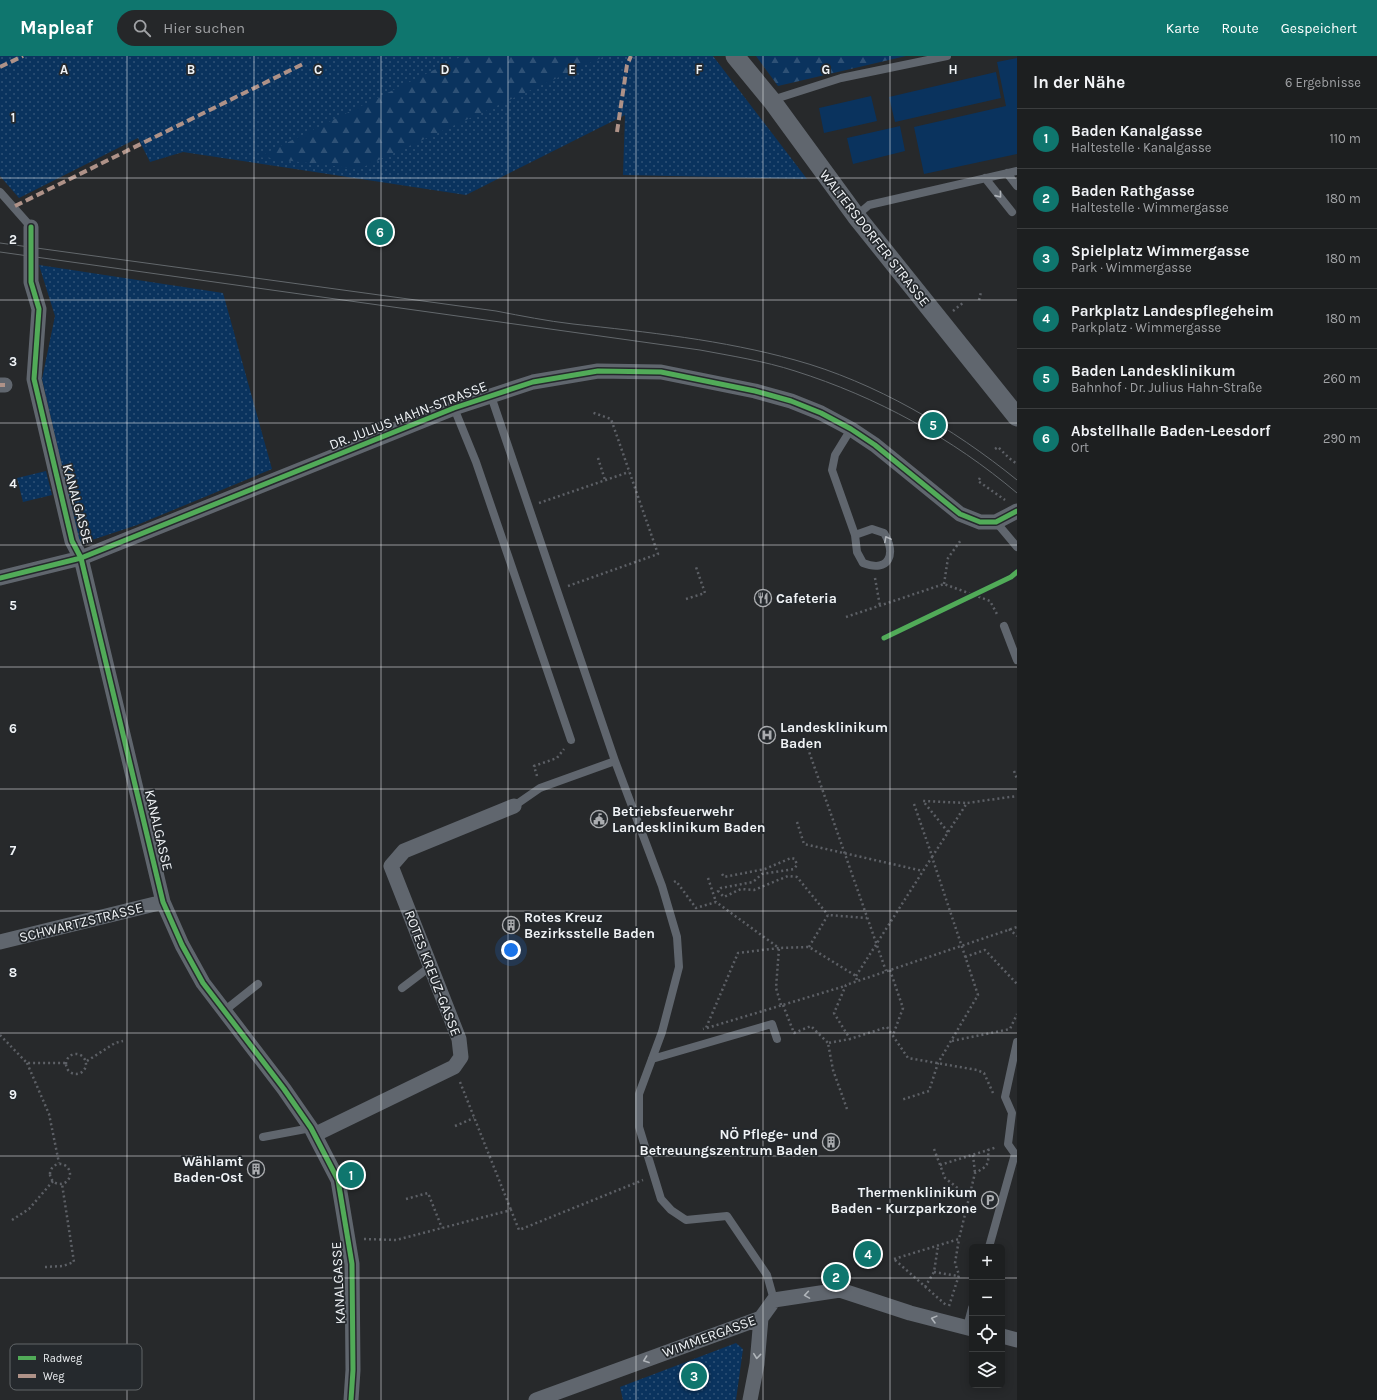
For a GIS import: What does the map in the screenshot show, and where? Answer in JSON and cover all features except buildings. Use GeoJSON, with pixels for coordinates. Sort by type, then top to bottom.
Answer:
{"type":"FeatureCollection","features":[{"type":"Feature","properties":{"kind":"street","name":"WALTERSDORFER STRASSE"},"geometry":{"type":"LineString","coordinates":[[735,56],[772,101],[856,216],[1017,417]]}},
{"type":"Feature","properties":{"kind":"street","name":"KANALGASSE"},"geometry":{"type":"LineString","coordinates":[[31,227],[31,282],[39,309],[34,380],[72,541],[81,558],[163,902],[182,945],[203,983],[314,1131],[338,1180],[352,1264],[353,1370],[351,1400]]}},
{"type":"Feature","properties":{"kind":"street","name":"DR. JULIUS HAHN-STRASSE"},"geometry":{"type":"LineString","coordinates":[[0,578],[81,558],[454,408],[533,382],[598,371],[661,372],[755,392],[790,401],[822,413],[851,429],[875,445],[960,514],[980,522],[996,522]]}},
{"type":"Feature","properties":{"kind":"street"},"geometry":{"type":"LineString","coordinates":[[996,522],[1017,511]]}},
{"type":"Feature","properties":{"kind":"street","name":"ROTES KREUZ-GASSE"},"geometry":{"type":"LineString","coordinates":[[454,1067],[461,1057],[459,1039],[391,866],[404,851],[514,806]]}},
{"type":"Feature","properties":{"kind":"street","name":"SCHWARTZSTRASSE"},"geometry":{"type":"LineString","coordinates":[[0,942],[163,902]]}},
{"type":"Feature","properties":{"kind":"street"},"geometry":{"type":"LineString","coordinates":[[314,1131],[454,1067]]}},
{"type":"Feature","properties":{"kind":"street"},"geometry":{"type":"LineString","coordinates":[[774,1300],[840,1290],[910,1313],[969,1328]]}},
{"type":"Feature","properties":{"kind":"street","name":"WIMMERGASSE"},"geometry":{"type":"LineString","coordinates":[[536,1400],[761,1318],[774,1300]]}},
{"type":"Feature","properties":{"kind":"street"},"geometry":{"type":"LineString","coordinates":[[750,1400],[757,1364],[761,1318]]}},
{"type":"Feature","properties":{"kind":"street"},"geometry":{"type":"LineString","coordinates":[[1005,1337],[1017,1340]]}},
{"type":"Feature","properties":{"kind":"lane"},"geometry":{"type":"LineString","coordinates":[[772,101],[841,78],[947,56]]}},
{"type":"Feature","properties":{"kind":"lane"},"geometry":{"type":"LineString","coordinates":[[856,216],[869,205],[1017,171]]}},
{"type":"Feature","properties":{"kind":"lane"},"geometry":{"type":"LineString","coordinates":[[1007,173],[1017,186]]}},
{"type":"Feature","properties":{"kind":"lane"},"geometry":{"type":"LineString","coordinates":[[985,178],[1012,212]]}},
{"type":"Feature","properties":{"kind":"lane"},"geometry":{"type":"LineString","coordinates":[[0,192],[31,227]]}},
{"type":"Feature","properties":{"kind":"lane"},"geometry":{"type":"LineString","coordinates":[[492,396],[615,761],[662,886],[677,938],[678,967],[662,1032],[639,1094],[640,1127],[661,1199],[671,1210],[686,1220],[727,1216],[766,1275],[774,1300]]}},
{"type":"Feature","properties":{"kind":"lane"},"geometry":{"type":"LineString","coordinates":[[454,408],[476,462],[571,740]]}},
{"type":"Feature","properties":{"kind":"lane"},"geometry":{"type":"LineString","coordinates":[[851,429],[835,455],[832,470],[855,535],[857,552],[863,563],[874,567],[885,564],[891,555],[890,543],[884,533],[872,529],[855,535]]}},
{"type":"Feature","properties":{"kind":"lane"},"geometry":{"type":"LineString","coordinates":[[996,522],[1017,547]]}},
{"type":"Feature","properties":{"kind":"lane"},"geometry":{"type":"LineString","coordinates":[[1004,626],[1017,660]]}},
{"type":"Feature","properties":{"kind":"lane"},"geometry":{"type":"LineString","coordinates":[[514,806],[540,788],[615,761]]}},
{"type":"Feature","properties":{"kind":"lane"},"geometry":{"type":"LineString","coordinates":[[402,988],[431,966]]}},
{"type":"Feature","properties":{"kind":"lane"},"geometry":{"type":"LineString","coordinates":[[224,1011],[258,984]]}},
{"type":"Feature","properties":{"kind":"lane"},"geometry":{"type":"LineString","coordinates":[[652,1059],[772,1024],[777,1039]]}},
{"type":"Feature","properties":{"kind":"lane"},"geometry":{"type":"LineString","coordinates":[[990,1244],[1015,1154],[1008,1144],[1012,1113],[1005,1097],[1017,1042]]}},
{"type":"Feature","properties":{"kind":"lane"},"geometry":{"type":"LineString","coordinates":[[263,1137],[314,1131]]}},
{"type":"Feature","properties":{"kind":"path"},"geometry":{"type":"LineString","coordinates":[[979,300],[981,292]]}},
{"type":"Feature","properties":{"kind":"path"},"geometry":{"type":"LineString","coordinates":[[953,311],[964,302]]}},
{"type":"Feature","properties":{"kind":"path"},"geometry":{"type":"LineString","coordinates":[[557,590],[658,554],[611,419],[591,412]]}},
{"type":"Feature","properties":{"kind":"path"},"geometry":{"type":"LineString","coordinates":[[995,449],[998,446],[1017,464]]}},
{"type":"Feature","properties":{"kind":"path"},"geometry":{"type":"LineString","coordinates":[[598,458],[605,480]]}},
{"type":"Feature","properties":{"kind":"path"},"geometry":{"type":"LineString","coordinates":[[529,507],[629,472]]}},
{"type":"Feature","properties":{"kind":"path"},"geometry":{"type":"LineString","coordinates":[[980,478],[978,481],[1005,500]]}},
{"type":"Feature","properties":{"kind":"path"},"geometry":{"type":"LineString","coordinates":[[944,584],[948,558],[961,540]]}},
{"type":"Feature","properties":{"kind":"path"},"geometry":{"type":"LineString","coordinates":[[686,599],[705,593],[696,567]]}},
{"type":"Feature","properties":{"kind":"path"},"geometry":{"type":"LineString","coordinates":[[874,567],[880,606]]}},
{"type":"Feature","properties":{"kind":"path"},"geometry":{"type":"LineString","coordinates":[[846,618],[944,584],[990,601],[1004,626]]}},
{"type":"Feature","properties":{"kind":"path"},"geometry":{"type":"LineString","coordinates":[[967,598],[980,592]]}},
{"type":"Feature","properties":{"kind":"path"},"geometry":{"type":"LineString","coordinates":[[806,743],[886,972]]}},
{"type":"Feature","properties":{"kind":"path"},"geometry":{"type":"LineString","coordinates":[[534,766],[557,758]]}},
{"type":"Feature","properties":{"kind":"path"},"geometry":{"type":"LineString","coordinates":[[1014,771],[1017,779]]}},
{"type":"Feature","properties":{"kind":"path"},"geometry":{"type":"LineString","coordinates":[[948,832],[923,801],[967,803],[1017,796]]}},
{"type":"Feature","properties":{"kind":"path"},"geometry":{"type":"LineString","coordinates":[[857,981],[856,976],[967,803]]}},
{"type":"Feature","properties":{"kind":"path"},"geometry":{"type":"LineString","coordinates":[[902,1100],[929,1091],[938,1063],[978,995],[914,804]]}},
{"type":"Feature","properties":{"kind":"path"},"geometry":{"type":"LineString","coordinates":[[797,822],[804,844],[923,871]]}},
{"type":"Feature","properties":{"kind":"path"},"geometry":{"type":"LineString","coordinates":[[722,874],[724,877],[758,870],[791,858],[795,859],[797,864],[794,869],[762,874],[753,882],[721,888],[718,891],[721,896],[724,897],[741,889],[754,890],[788,876],[797,878],[828,915],[867,918]]}},
{"type":"Feature","properties":{"kind":"path"},"geometry":{"type":"LineString","coordinates":[[708,878],[716,902],[779,948]]}},
{"type":"Feature","properties":{"kind":"path"},"geometry":{"type":"LineString","coordinates":[[662,886],[676,881],[696,908],[716,902]]}},
{"type":"Feature","properties":{"kind":"path"},"geometry":{"type":"LineString","coordinates":[[809,947],[828,915]]}},
{"type":"Feature","properties":{"kind":"path"},"geometry":{"type":"LineString","coordinates":[[699,1031],[886,972],[1017,927]]}},
{"type":"Feature","properties":{"kind":"path"},"geometry":{"type":"LineString","coordinates":[[1009,929],[1017,936]]}},
{"type":"Feature","properties":{"kind":"path"},"geometry":{"type":"LineString","coordinates":[[706,1028],[738,953],[779,948],[809,947],[856,976]]}},
{"type":"Feature","properties":{"kind":"path"},"geometry":{"type":"LineString","coordinates":[[779,948],[776,988],[782,1005],[794,1033],[811,1026],[828,1042],[833,1070],[847,1109]]}},
{"type":"Feature","properties":{"kind":"path"},"geometry":{"type":"LineString","coordinates":[[965,957],[985,950],[1017,984]]}},
{"type":"Feature","properties":{"kind":"path"},"geometry":{"type":"LineString","coordinates":[[890,970],[903,1008],[893,1035]]}},
{"type":"Feature","properties":{"kind":"path"},"geometry":{"type":"LineString","coordinates":[[846,985],[834,1013],[850,1039]]}},
{"type":"Feature","properties":{"kind":"path"},"geometry":{"type":"LineString","coordinates":[[951,1041],[1010,1028],[1017,1014]]}},
{"type":"Feature","properties":{"kind":"path"},"geometry":{"type":"LineString","coordinates":[[828,1042],[850,1039],[887,1027],[908,1058],[977,1070],[984,1073],[994,1095]]}},
{"type":"Feature","properties":{"kind":"path"},"geometry":{"type":"LineString","coordinates":[[0,1035],[27,1063],[48,1114],[59,1164]]}},
{"type":"Feature","properties":{"kind":"path"},"geometry":{"type":"LineString","coordinates":[[66,1063],[70,1073],[77,1075],[84,1072],[87,1061],[115,1043],[123,1041]]}},
{"type":"Feature","properties":{"kind":"path"},"geometry":{"type":"LineString","coordinates":[[66,1063],[71,1055],[77,1054],[83,1056],[87,1061]]}},
{"type":"Feature","properties":{"kind":"path"},"geometry":{"type":"LineString","coordinates":[[27,1063],[66,1063]]}},
{"type":"Feature","properties":{"kind":"path"},"geometry":{"type":"LineString","coordinates":[[454,1067],[519,1230],[654,1176]]}},
{"type":"Feature","properties":{"kind":"path"},"geometry":{"type":"LineString","coordinates":[[455,1126],[474,1118]]}},
{"type":"Feature","properties":{"kind":"path"},"geometry":{"type":"LineString","coordinates":[[940,1165],[1008,1144]]}},
{"type":"Feature","properties":{"kind":"path"},"geometry":{"type":"LineString","coordinates":[[934,1149],[945,1178],[969,1197]]}},
{"type":"Feature","properties":{"kind":"path"},"geometry":{"type":"LineString","coordinates":[[975,1173],[986,1167],[989,1161],[988,1150]]}},
{"type":"Feature","properties":{"kind":"path"},"geometry":{"type":"LineString","coordinates":[[959,1239],[894,1260],[948,1307],[958,1276],[955,1263],[959,1239],[975,1173],[973,1154]]}},
{"type":"Feature","properties":{"kind":"path"},"geometry":{"type":"LineString","coordinates":[[59,1164],[66,1165],[70,1171],[68,1181],[62,1184],[53,1181],[50,1172],[53,1166],[59,1164]]}},
{"type":"Feature","properties":{"kind":"path"},"geometry":{"type":"LineString","coordinates":[[12,1220],[29,1209],[53,1181]]}},
{"type":"Feature","properties":{"kind":"path"},"geometry":{"type":"LineString","coordinates":[[45,1267],[63,1266],[74,1262],[62,1184]]}},
{"type":"Feature","properties":{"kind":"path"},"geometry":{"type":"LineString","coordinates":[[406,1199],[428,1193],[442,1228]]}},
{"type":"Feature","properties":{"kind":"path"},"geometry":{"type":"LineString","coordinates":[[348,1238],[396,1240],[511,1210]]}},
{"type":"Feature","properties":{"kind":"path"},"geometry":{"type":"LineString","coordinates":[[925,1286],[934,1272],[938,1246]]}},
{"type":"Feature","properties":{"kind":"path"},"geometry":{"type":"LineString","coordinates":[[934,1272],[958,1276]]}},
{"type":"Feature","properties":{"kind":"green space"},"geometry":{"type":"Polygon","coordinates":[[[0,56],[713,56],[807,179],[623,175],[625,115],[466,195],[183,152],[150,162],[138,138],[19,198],[0,176],[0,56]]]}},
{"type":"Feature","properties":{"kind":"green space"},"geometry":{"type":"Polygon","coordinates":[[[462,56],[605,56],[359,169],[258,157],[462,56]]]}},
{"type":"Feature","properties":{"kind":"green space"},"geometry":{"type":"Polygon","coordinates":[[[756,56],[906,56],[778,86],[756,56]]]}},
{"type":"Feature","properties":{"kind":"green space"},"geometry":{"type":"Polygon","coordinates":[[[1017,58],[1017,154],[924,174],[914,127],[1006,106],[997,62],[1017,58]]]}},
{"type":"Feature","properties":{"kind":"green space"},"geometry":{"type":"Polygon","coordinates":[[[996,72],[1001,98],[895,122],[889,97],[996,72]]]}},
{"type":"Feature","properties":{"kind":"green space"},"geometry":{"type":"Polygon","coordinates":[[[871,96],[877,121],[824,133],[819,108],[871,96]]]}},
{"type":"Feature","properties":{"kind":"green space"},"geometry":{"type":"Polygon","coordinates":[[[900,126],[905,151],[853,164],[847,138],[900,126]]]}},
{"type":"Feature","properties":{"kind":"green space"},"geometry":{"type":"Polygon","coordinates":[[[39,265],[223,293],[272,469],[137,525],[80,544],[42,379],[55,316],[39,265]]]}},
{"type":"Feature","properties":{"kind":"green space"},"geometry":{"type":"Polygon","coordinates":[[[46,471],[52,495],[23,502],[17,478],[46,471]]]}},
{"type":"Feature","properties":{"kind":"green space"},"geometry":{"type":"Polygon","coordinates":[[[736,1343],[743,1349],[736,1400],[623,1400],[620,1387],[736,1343]]]}},
{"type":"Feature","properties":{"kind":"tram line"},"geometry":{"type":"LineString","coordinates":[[0,243],[496,311],[563,323],[629,330],[713,342],[768,353],[825,369],[884,394],[967,442],[1017,480]]}},
{"type":"Feature","properties":{"kind":"tram line"},"geometry":{"type":"LineString","coordinates":[[0,252],[700,350],[772,364],[825,381],[855,393],[912,421],[966,454],[1017,493]]}},
{"type":"Feature","properties":{"kind":"marked path"},"geometry":{"type":"LineString","coordinates":[[0,67],[23,56]]}},
{"type":"Feature","properties":{"kind":"marked path"},"geometry":{"type":"LineString","coordinates":[[617,132],[627,65],[631,56]]}},
{"type":"Feature","properties":{"kind":"marked path"},"geometry":{"type":"LineString","coordinates":[[15,206],[303,64]]}},
{"type":"Feature","properties":{"kind":"marked path"},"geometry":{"type":"LineString","coordinates":[[0,385],[5,385]]}},
{"type":"Feature","properties":{"kind":"cycle path"},"geometry":{"type":"LineString","coordinates":[[31,227],[31,282],[39,309],[34,379],[72,541],[81,558],[163,902],[182,945],[203,983],[284,1089],[311,1128],[338,1180],[352,1264],[353,1370],[351,1400]]}},
{"type":"Feature","properties":{"kind":"cycle path"},"geometry":{"type":"LineString","coordinates":[[0,578],[81,558],[454,408],[533,382],[598,371],[661,372],[755,391],[791,401],[821,413],[851,429],[875,445],[960,514],[980,522],[996,522],[1017,511]]}},
{"type":"Feature","properties":{"kind":"cycle path"},"geometry":{"type":"LineString","coordinates":[[884,638],[1011,577],[1017,572]]}},
{"type":"Feature","properties":{"kind":"place","name":"Abstellhalle Baden-Leesdorf"},"geometry":{"type":"Point","coordinates":[380,232]}},
{"type":"Feature","properties":{"kind":"place","name":"Baden Landesklinikum"},"geometry":{"type":"Point","coordinates":[933,425]}},
{"type":"Feature","properties":{"kind":"place","name":"Cafeteria"},"geometry":{"type":"Point","coordinates":[763,598]}},
{"type":"Feature","properties":{"kind":"place","name":"Landesklinikum Baden"},"geometry":{"type":"Point","coordinates":[767,735]}},
{"type":"Feature","properties":{"kind":"place","name":"Betriebsfeuerwehr Landesklinikum Baden"},"geometry":{"type":"Point","coordinates":[599,819]}},
{"type":"Feature","properties":{"kind":"place","name":"Rotes Kreuz Bezirksstelle Baden"},"geometry":{"type":"Point","coordinates":[511,925]}},
{"type":"Feature","properties":{"kind":"place","name":"NÖ Pflege- und Betreuungszentrum Baden"},"geometry":{"type":"Point","coordinates":[831,1142]}},
{"type":"Feature","properties":{"kind":"place","name":"Wählamt Baden-Ost"},"geometry":{"type":"Point","coordinates":[256,1169]}},
{"type":"Feature","properties":{"kind":"place","name":"Baden Kanalgasse"},"geometry":{"type":"Point","coordinates":[351,1175]}},
{"type":"Feature","properties":{"kind":"place","name":"Thermenklinikum Baden - Kurzparkzone"},"geometry":{"type":"Point","coordinates":[990,1200]}},
{"type":"Feature","properties":{"kind":"place","name":"Parkplatz Landespflegeheim"},"geometry":{"type":"Point","coordinates":[868,1254]}},
{"type":"Feature","properties":{"kind":"place","name":"Baden Rathgasse"},"geometry":{"type":"Point","coordinates":[836,1277]}},
{"type":"Feature","properties":{"kind":"place","name":"Spielplatz Wimmergasse"},"geometry":{"type":"Point","coordinates":[694,1376]}}]}
